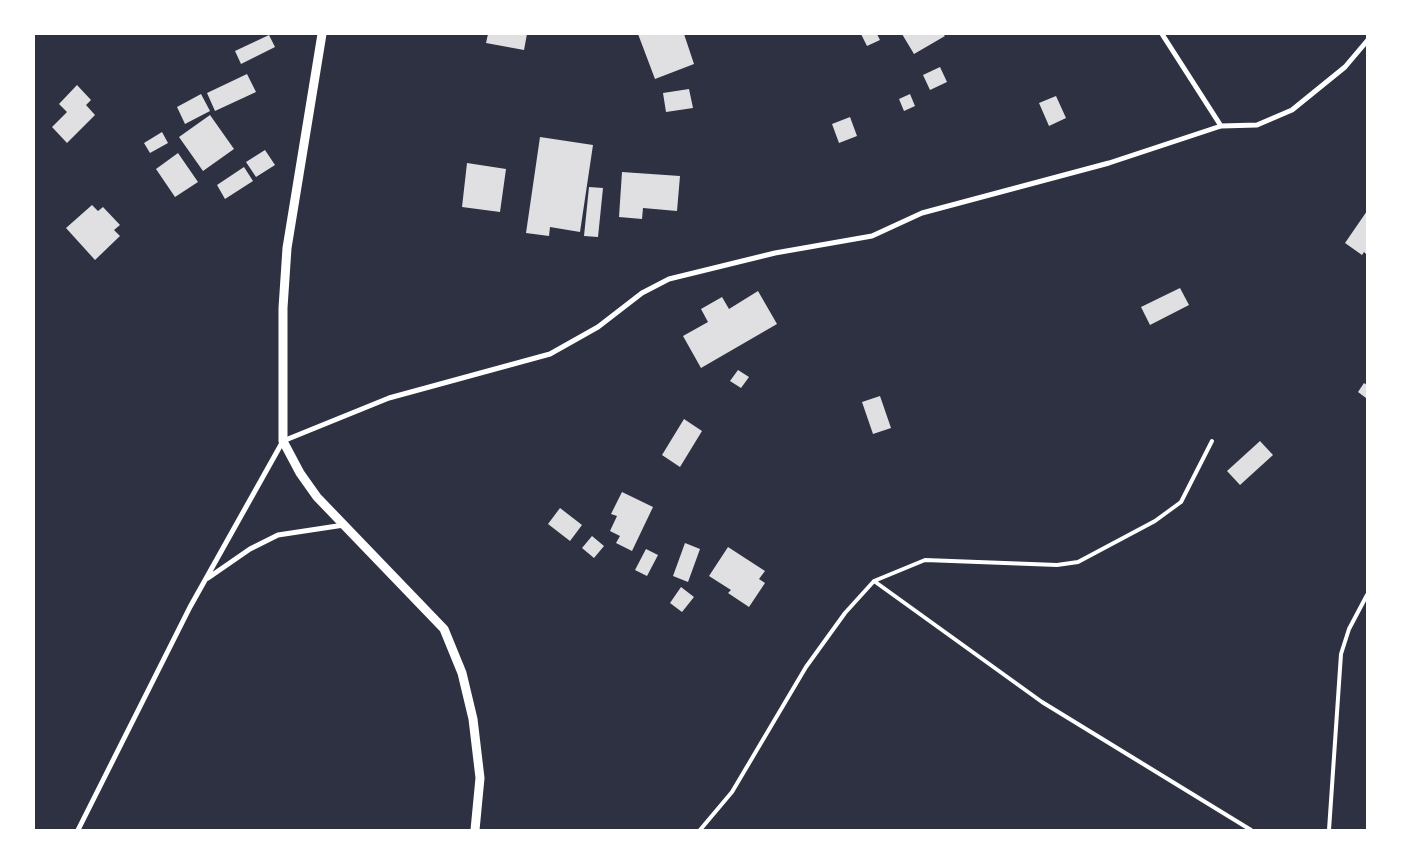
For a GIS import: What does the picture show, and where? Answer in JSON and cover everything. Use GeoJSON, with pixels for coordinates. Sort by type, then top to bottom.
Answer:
{"type":"FeatureCollection","features":[{"type":"Feature","properties":{"kind":"street"},"geometry":{"type":"LineString","coordinates":[[322,34],[287,248],[283,308],[283,441],[300,473],[317,497],[444,629],[462,673],[473,719],[480,778],[475,830]]}},
{"type":"Feature","properties":{"kind":"street"},"geometry":{"type":"LineString","coordinates":[[1162,34],[1221,126]]}},
{"type":"Feature","properties":{"kind":"street"},"geometry":{"type":"LineString","coordinates":[[78,830],[206,580],[283,441],[389,398],[550,354],[598,327],[642,293],[669,279],[774,253],[872,236],[922,213],[1109,163],[1221,126],[1257,124],[1292,110],[1345,67],[1367,41]]}},
{"type":"Feature","properties":{"kind":"street"},"geometry":{"type":"LineString","coordinates":[[206,580],[250,549],[278,535],[344,525]]}},
{"type":"Feature","properties":{"kind":"lane"},"geometry":{"type":"LineString","coordinates":[[700,830],[732,792],[806,667],[845,613],[874,581],[925,560],[1057,565],[1078,562],[1155,521],[1181,502],[1212,441]]}},
{"type":"Feature","properties":{"kind":"lane"},"geometry":{"type":"LineString","coordinates":[[874,581],[1042,702],[1251,830]]}},
{"type":"Feature","properties":{"kind":"lane"},"geometry":{"type":"LineString","coordinates":[[1329,830],[1341,654],[1349,629],[1367,595]]}},
{"type":"Feature","properties":{"kind":"building"},"geometry":{"type":"Polygon","coordinates":[[[488,34],[527,34],[524,50],[486,43],[488,34]]]}},
{"type":"Feature","properties":{"kind":"building"},"geometry":{"type":"Polygon","coordinates":[[[638,34],[684,34],[694,64],[655,79],[638,34]]]}},
{"type":"Feature","properties":{"kind":"building"},"geometry":{"type":"Polygon","coordinates":[[[861,34],[877,34],[880,40],[867,46],[861,34]]]}},
{"type":"Feature","properties":{"kind":"building"},"geometry":{"type":"Polygon","coordinates":[[[902,34],[943,34],[945,36],[914,54],[902,34]]]}},
{"type":"Feature","properties":{"kind":"building"},"geometry":{"type":"Polygon","coordinates":[[[269,35],[275,47],[241,64],[235,51],[269,35]]]}},
{"type":"Feature","properties":{"kind":"building"},"geometry":{"type":"Polygon","coordinates":[[[940,67],[947,82],[930,90],[923,75],[940,67]]]}},
{"type":"Feature","properties":{"kind":"building"},"geometry":{"type":"Polygon","coordinates":[[[247,74],[256,92],[215,111],[207,93],[247,74]]]}},
{"type":"Feature","properties":{"kind":"building"},"geometry":{"type":"Polygon","coordinates":[[[77,85],[91,100],[86,105],[95,115],[67,143],[52,127],[67,112],[59,104],[77,85]]]}},
{"type":"Feature","properties":{"kind":"building"},"geometry":{"type":"Polygon","coordinates":[[[689,89],[693,108],[666,112],[663,93],[689,89]]]}},
{"type":"Feature","properties":{"kind":"building"},"geometry":{"type":"Polygon","coordinates":[[[201,94],[210,111],[185,124],[177,107],[201,94]]]}},
{"type":"Feature","properties":{"kind":"building"},"geometry":{"type":"Polygon","coordinates":[[[910,94],[915,106],[904,111],[899,99],[910,94]]]}},
{"type":"Feature","properties":{"kind":"building"},"geometry":{"type":"Polygon","coordinates":[[[1056,96],[1066,118],[1049,126],[1039,103],[1056,96]]]}},
{"type":"Feature","properties":{"kind":"building"},"geometry":{"type":"Polygon","coordinates":[[[210,115],[234,149],[203,171],[179,137],[210,115]]]}},
{"type":"Feature","properties":{"kind":"building"},"geometry":{"type":"Polygon","coordinates":[[[850,117],[857,136],[839,143],[832,124],[850,117]]]}},
{"type":"Feature","properties":{"kind":"building"},"geometry":{"type":"Polygon","coordinates":[[[162,132],[168,143],[150,153],[144,143],[162,132]]]}},
{"type":"Feature","properties":{"kind":"building"},"geometry":{"type":"Polygon","coordinates":[[[540,137],[593,145],[580,232],[550,227],[549,236],[526,233],[540,137]]]}},
{"type":"Feature","properties":{"kind":"building"},"geometry":{"type":"Polygon","coordinates":[[[265,150],[275,165],[256,177],[246,162],[265,150]]]}},
{"type":"Feature","properties":{"kind":"building"},"geometry":{"type":"Polygon","coordinates":[[[178,153],[198,182],[175,197],[156,169],[178,153]]]}},
{"type":"Feature","properties":{"kind":"building"},"geometry":{"type":"Polygon","coordinates":[[[467,163],[506,169],[500,212],[462,207],[467,163]]]}},
{"type":"Feature","properties":{"kind":"building"},"geometry":{"type":"Polygon","coordinates":[[[244,167],[253,181],[225,199],[217,185],[244,167]]]}},
{"type":"Feature","properties":{"kind":"building"},"geometry":{"type":"Polygon","coordinates":[[[622,172],[680,176],[677,211],[643,208],[642,219],[619,217],[622,172]]]}},
{"type":"Feature","properties":{"kind":"building"},"geometry":{"type":"Polygon","coordinates":[[[589,187],[603,188],[598,237],[584,236],[589,187]]]}},
{"type":"Feature","properties":{"kind":"building"},"geometry":{"type":"Polygon","coordinates":[[[92,205],[98,211],[103,207],[120,225],[114,230],[120,236],[95,260],[66,228],[92,205]]]}},
{"type":"Feature","properties":{"kind":"building"},"geometry":{"type":"Polygon","coordinates":[[[1367,211],[1367,255],[1364,252],[1362,255],[1345,243],[1367,211]]]}},
{"type":"Feature","properties":{"kind":"building"},"geometry":{"type":"Polygon","coordinates":[[[1180,288],[1189,305],[1150,325],[1141,307],[1180,288]]]}},
{"type":"Feature","properties":{"kind":"building"},"geometry":{"type":"Polygon","coordinates":[[[758,291],[777,324],[701,368],[683,336],[708,322],[701,309],[722,297],[729,309],[758,291]]]}},
{"type":"Feature","properties":{"kind":"building"},"geometry":{"type":"Polygon","coordinates":[[[738,370],[749,377],[741,388],[730,381],[738,370]]]}},
{"type":"Feature","properties":{"kind":"building"},"geometry":{"type":"Polygon","coordinates":[[[1364,383],[1367,385],[1366,398],[1358,392],[1364,383]]]}},
{"type":"Feature","properties":{"kind":"building"},"geometry":{"type":"Polygon","coordinates":[[[880,396],[891,428],[873,434],[862,402],[880,396]]]}},
{"type":"Feature","properties":{"kind":"building"},"geometry":{"type":"Polygon","coordinates":[[[684,419],[702,431],[680,467],[662,455],[684,419]]]}},
{"type":"Feature","properties":{"kind":"building"},"geometry":{"type":"Polygon","coordinates":[[[1260,441],[1273,455],[1240,485],[1227,471],[1260,441]]]}},
{"type":"Feature","properties":{"kind":"building"},"geometry":{"type":"Polygon","coordinates":[[[622,492],[653,507],[632,551],[616,543],[620,536],[610,531],[617,516],[611,514],[622,492]]]}},
{"type":"Feature","properties":{"kind":"building"},"geometry":{"type":"Polygon","coordinates":[[[560,508],[582,525],[570,541],[548,524],[560,508]]]}},
{"type":"Feature","properties":{"kind":"building"},"geometry":{"type":"Polygon","coordinates":[[[592,536],[604,546],[594,558],[582,548],[592,536]]]}},
{"type":"Feature","properties":{"kind":"building"},"geometry":{"type":"Polygon","coordinates":[[[685,543],[700,549],[688,582],[673,576],[685,543]]]}},
{"type":"Feature","properties":{"kind":"building"},"geometry":{"type":"Polygon","coordinates":[[[728,547],[765,571],[759,579],[765,583],[749,607],[728,593],[731,590],[709,576],[728,547]]]}},
{"type":"Feature","properties":{"kind":"building"},"geometry":{"type":"Polygon","coordinates":[[[646,549],[658,555],[647,576],[635,570],[646,549]]]}},
{"type":"Feature","properties":{"kind":"building"},"geometry":{"type":"Polygon","coordinates":[[[681,587],[694,597],[682,612],[670,603],[681,587]]]}}]}
